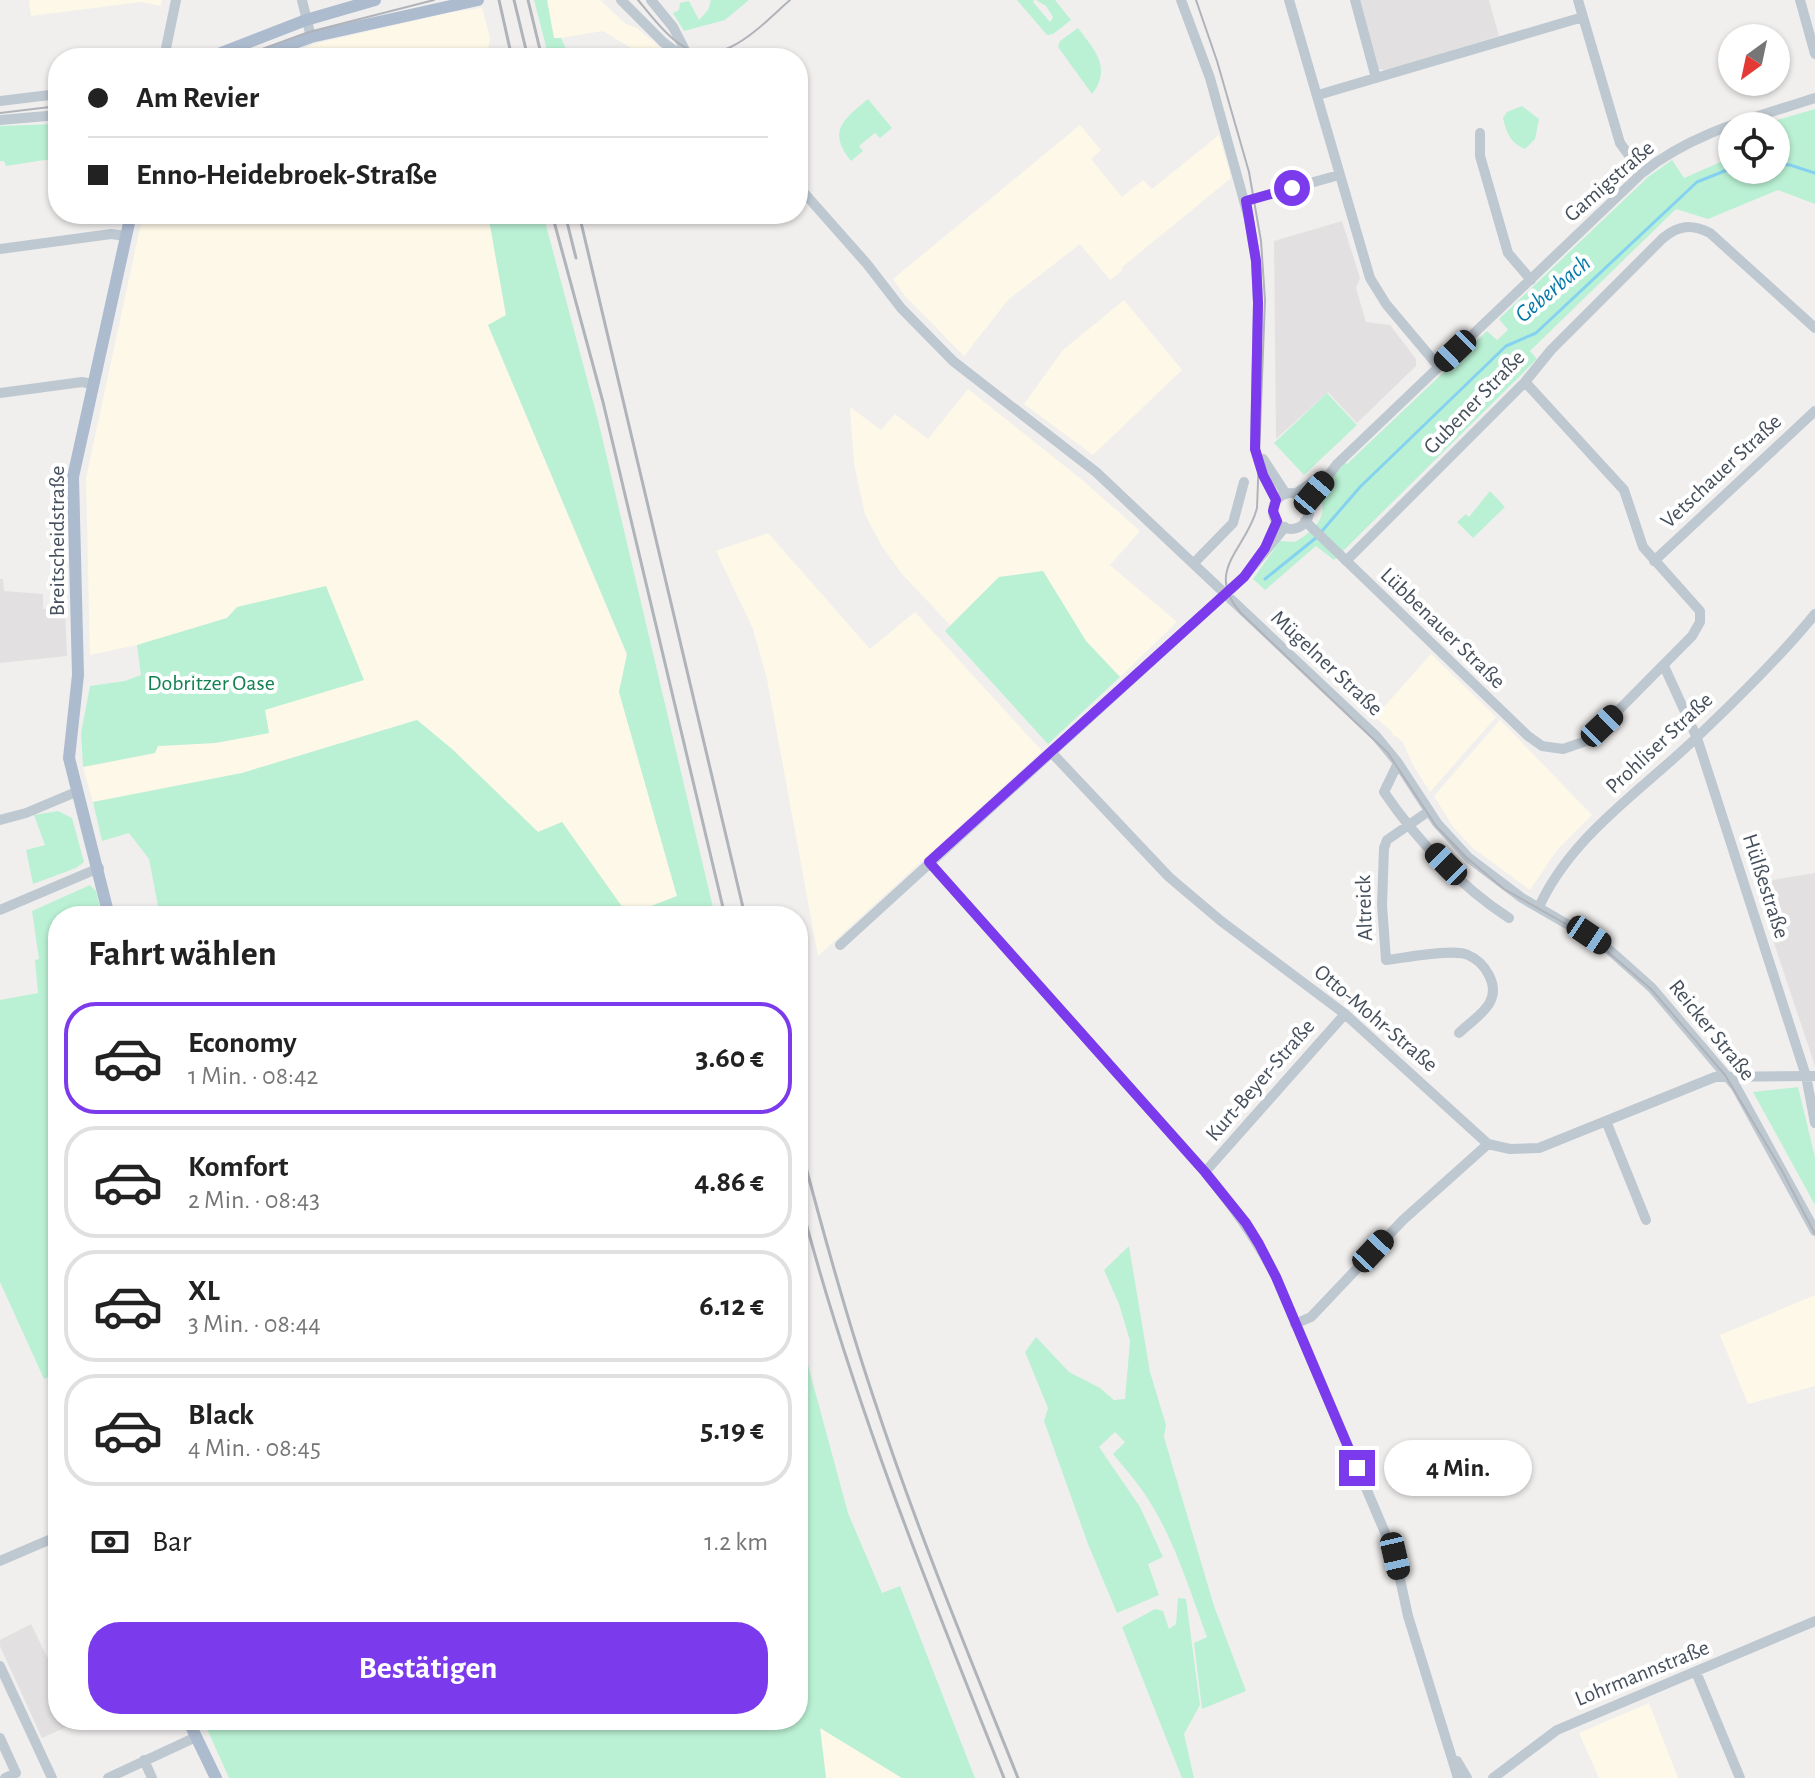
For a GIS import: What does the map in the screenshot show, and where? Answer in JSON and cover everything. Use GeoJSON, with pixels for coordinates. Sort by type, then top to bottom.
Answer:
{"type":"FeatureCollection","features":[{"type":"Feature","properties":{"kind":"main road"},"geometry":{"type":"LineString","coordinates":[[271,48],[375,0]]}},
{"type":"Feature","properties":{"kind":"main road"},"geometry":{"type":"LineString","coordinates":[[242,48],[308,29],[478,0]]}},
{"type":"Feature","properties":{"kind":"main road","name":"Breitscheidstraße"},"geometry":{"type":"LineString","coordinates":[[107,906],[69,758],[78,675],[73,486],[92,384],[129,224]]}},
{"type":"Feature","properties":{"kind":"main road"},"geometry":{"type":"LineString","coordinates":[[193,1730],[216,1778]]}},
{"type":"Feature","properties":{"kind":"street"},"geometry":{"type":"LineString","coordinates":[[166,48],[176,0]]}},
{"type":"Feature","properties":{"kind":"street"},"geometry":{"type":"LineString","coordinates":[[302,0],[308,29]]}},
{"type":"Feature","properties":{"kind":"street"},"geometry":{"type":"LineString","coordinates":[[621,0],[672,48]]}},
{"type":"Feature","properties":{"kind":"street"},"geometry":{"type":"LineString","coordinates":[[651,0],[673,27],[682,48]]}},
{"type":"Feature","properties":{"kind":"street"},"geometry":{"type":"LineString","coordinates":[[1181,0],[1210,78],[1246,201],[1256,261],[1258,303],[1255,440],[1264,462],[1286,496],[1307,504],[1305,521],[1296,528],[1281,524],[1273,511],[1286,496]]}},
{"type":"Feature","properties":{"kind":"street"},"geometry":{"type":"LineString","coordinates":[[1289,0],[1370,278],[1377,292],[1439,367]]}},
{"type":"Feature","properties":{"kind":"street"},"geometry":{"type":"LineString","coordinates":[[1355,0],[1376,78]]}},
{"type":"Feature","properties":{"kind":"street"},"geometry":{"type":"LineString","coordinates":[[1578,0],[1620,143],[1642,173]]}},
{"type":"Feature","properties":{"kind":"street"},"geometry":{"type":"LineString","coordinates":[[1800,0],[1815,54]]}},
{"type":"Feature","properties":{"kind":"street"},"geometry":{"type":"LineString","coordinates":[[1318,95],[1583,17]]}},
{"type":"Feature","properties":{"kind":"street"},"geometry":{"type":"LineString","coordinates":[[0,101],[48,95]]}},
{"type":"Feature","properties":{"kind":"street","name":"Gamigstraße"},"geometry":{"type":"LineString","coordinates":[[1307,504],[1337,464],[1642,173],[1698,137],[1721,127],[1815,98]]}},
{"type":"Feature","properties":{"kind":"street"},"geometry":{"type":"LineString","coordinates":[[0,120],[48,116]]}},
{"type":"Feature","properties":{"kind":"street"},"geometry":{"type":"LineString","coordinates":[[1480,133],[1480,156],[1508,253],[1531,280]]}},
{"type":"Feature","properties":{"kind":"street"},"geometry":{"type":"LineString","coordinates":[[1246,201],[1339,175]]}},
{"type":"Feature","properties":{"kind":"street","name":"Mügelner Straße"},"geometry":{"type":"LineString","coordinates":[[808,197],[901,308],[953,361],[1096,472],[1376,736],[1398,763]]}},
{"type":"Feature","properties":{"kind":"street","name":"Gubener Straße"},"geometry":{"type":"LineString","coordinates":[[1346,561],[1525,382],[1551,350],[1664,236],[1676,228],[1689,226],[1710,233],[1815,328]]}},
{"type":"Feature","properties":{"kind":"street"},"geometry":{"type":"LineString","coordinates":[[0,249],[111,234],[126,236]]}},
{"type":"Feature","properties":{"kind":"street"},"geometry":{"type":"LineString","coordinates":[[0,393],[82,382],[92,384]]}},
{"type":"Feature","properties":{"kind":"street","name":"Vetschauer Straße"},"geometry":{"type":"LineString","coordinates":[[1525,382],[1624,490],[1639,540],[1700,611],[1697,630],[1664,666],[1589,740],[1563,749]]}},
{"type":"Feature","properties":{"kind":"street","name":"Vetschauer Straße"},"geometry":{"type":"LineString","coordinates":[[1654,561],[1815,411]]}},
{"type":"Feature","properties":{"kind":"street","name":"Gamigstraße"},"geometry":{"type":"LineString","coordinates":[[1286,496],[1337,464]]}},
{"type":"Feature","properties":{"kind":"street"},"geometry":{"type":"LineString","coordinates":[[1194,563],[1233,523],[1244,482]]}},
{"type":"Feature","properties":{"kind":"street","name":"Lübbenauer Straße"},"geometry":{"type":"LineString","coordinates":[[1305,521],[1528,736],[1542,746],[1563,749]]}},
{"type":"Feature","properties":{"kind":"street"},"geometry":{"type":"LineString","coordinates":[[840,945],[1244,577],[1281,524]]}},
{"type":"Feature","properties":{"kind":"street","name":"Prohliser Straße"},"geometry":{"type":"LineString","coordinates":[[1539,907],[1550,883],[1567,859],[1697,738],[1813,620]]}},
{"type":"Feature","properties":{"kind":"street","name":"Hülßestraße"},"geometry":{"type":"LineString","coordinates":[[1664,666],[1697,738],[1811,1076],[1815,1123]]}},
{"type":"Feature","properties":{"kind":"street","name":"Otto-Mohr-Straße"},"geometry":{"type":"LineString","coordinates":[[1051,752],[1169,877],[1221,921],[1345,1014],[1488,1144]]}},
{"type":"Feature","properties":{"kind":"street"},"geometry":{"type":"LineString","coordinates":[[1398,763],[1455,844],[1488,875],[1539,907]]}},
{"type":"Feature","properties":{"kind":"street"},"geometry":{"type":"LineString","coordinates":[[1398,763],[1384,792],[1407,825],[1484,903],[1509,918]]}},
{"type":"Feature","properties":{"kind":"street"},"geometry":{"type":"LineString","coordinates":[[0,820],[26,813],[76,792]]}},
{"type":"Feature","properties":{"kind":"street","name":"Altreick"},"geometry":{"type":"LineString","coordinates":[[1429,811],[1387,840],[1384,848],[1382,905],[1386,960],[1468,954],[1487,971],[1493,992],[1490,1004],[1459,1033]]}},
{"type":"Feature","properties":{"kind":"street"},"geometry":{"type":"LineString","coordinates":[[929,862],[1205,1172],[1259,1244],[1395,1556],[1408,1616],[1458,1778]]}},
{"type":"Feature","properties":{"kind":"street"},"geometry":{"type":"LineString","coordinates":[[0,910],[99,868]]}},
{"type":"Feature","properties":{"kind":"street","name":"Reicker Straße"},"geometry":{"type":"LineString","coordinates":[[1539,907],[1605,946],[1630,966],[1727,1075],[1815,1231]]}},
{"type":"Feature","properties":{"kind":"street","name":"Kurt-Beyer-Straße"},"geometry":{"type":"LineString","coordinates":[[1205,1172],[1345,1014]]}},
{"type":"Feature","properties":{"kind":"street"},"geometry":{"type":"LineString","coordinates":[[1295,1324],[1311,1317],[1403,1220],[1488,1144],[1510,1149],[1539,1148],[1709,1079],[1727,1075],[1811,1076]]}},
{"type":"Feature","properties":{"kind":"street"},"geometry":{"type":"LineString","coordinates":[[1606,1121],[1646,1220]]}},
{"type":"Feature","properties":{"kind":"street"},"geometry":{"type":"LineString","coordinates":[[0,1561],[48,1540]]}},
{"type":"Feature","properties":{"kind":"street","name":"Lohrmannstraße"},"geometry":{"type":"LineString","coordinates":[[1493,1778],[1557,1730],[1815,1621]]}},
{"type":"Feature","properties":{"kind":"street"},"geometry":{"type":"LineString","coordinates":[[0,1666],[52,1778]]}},
{"type":"Feature","properties":{"kind":"street"},"geometry":{"type":"LineString","coordinates":[[1696,1672],[1740,1778]]}},
{"type":"Feature","properties":{"kind":"street"},"geometry":{"type":"LineString","coordinates":[[108,1778],[196,1737]]}},
{"type":"Feature","properties":{"kind":"street"},"geometry":{"type":"LineString","coordinates":[[0,1738],[16,1773],[5,1778]]}},
{"type":"Feature","properties":{"kind":"street"},"geometry":{"type":"LineString","coordinates":[[1452,1753],[1467,1778]]}},
{"type":"Feature","properties":{"kind":"street"},"geometry":{"type":"LineString","coordinates":[[144,1760],[152,1778]]}},
{"type":"Feature","properties":{"kind":"shaded area"},"geometry":{"type":"Polygon","coordinates":[[[29,0],[162,0],[161,6],[141,2],[31,16],[29,0]]]}},
{"type":"Feature","properties":{"kind":"shaded area"},"geometry":{"type":"Polygon","coordinates":[[[547,0],[600,0],[626,24],[637,28],[661,48],[631,48],[603,31],[554,39],[547,0]]]}},
{"type":"Feature","properties":{"kind":"shaded area"},"geometry":{"type":"Polygon","coordinates":[[[1358,0],[1489,0],[1499,36],[1387,70],[1378,69],[1358,0]]]}},
{"type":"Feature","properties":{"kind":"shaded area"},"geometry":{"type":"Polygon","coordinates":[[[482,8],[490,37],[488,48],[303,48],[318,43],[482,8]]]}},
{"type":"Feature","properties":{"kind":"shaded area"},"geometry":{"type":"Polygon","coordinates":[[[1080,125],[1101,150],[1091,159],[1122,197],[1143,180],[1152,189],[1219,135],[1231,178],[1110,280],[1080,244],[1008,300],[964,356],[906,297],[893,279],[1080,125]]]}},
{"type":"Feature","properties":{"kind":"shaded area"},"geometry":{"type":"Polygon","coordinates":[[[1342,221],[1360,278],[1356,288],[1366,322],[1390,325],[1416,359],[1416,366],[1357,423],[1328,392],[1276,439],[1274,241],[1342,221]]]}},
{"type":"Feature","properties":{"kind":"shaded area"},"geometry":{"type":"Polygon","coordinates":[[[141,224],[490,224],[506,316],[488,325],[627,655],[619,692],[677,896],[652,906],[621,906],[562,822],[538,832],[452,749],[417,720],[242,773],[93,802],[83,767],[154,753],[157,746],[215,743],[269,733],[265,710],[272,707],[238,607],[227,618],[137,645],[90,655],[86,478],[141,224]]]}},
{"type":"Feature","properties":{"kind":"shaded area"},"geometry":{"type":"Polygon","coordinates":[[[1124,300],[1182,370],[1093,455],[1024,404],[1063,350],[1124,300]]]}},
{"type":"Feature","properties":{"kind":"shaded area"},"geometry":{"type":"Polygon","coordinates":[[[968,389],[1081,479],[1140,531],[1110,565],[1177,622],[1120,677],[1086,641],[1043,571],[999,577],[950,625],[902,574],[881,545],[865,514],[854,464],[850,407],[881,430],[895,414],[928,439],[968,389]]]}},
{"type":"Feature","properties":{"kind":"shaded area"},"geometry":{"type":"Polygon","coordinates":[[[768,533],[870,649],[915,612],[1042,751],[818,956],[767,679],[753,629],[716,551],[768,533]]]}},
{"type":"Feature","properties":{"kind":"shaded area"},"geometry":{"type":"Polygon","coordinates":[[[0,579],[3,579],[4,591],[43,594],[43,609],[65,608],[67,656],[0,663],[0,579]]]}},
{"type":"Feature","properties":{"kind":"shaded area"},"geometry":{"type":"Polygon","coordinates":[[[1431,654],[1496,717],[1430,792],[1403,742],[1360,704],[1370,695],[1383,708],[1431,654]]]}},
{"type":"Feature","properties":{"kind":"shaded area"},"geometry":{"type":"Polygon","coordinates":[[[1500,720],[1592,815],[1557,850],[1530,890],[1473,848],[1453,827],[1434,796],[1500,720]]]}},
{"type":"Feature","properties":{"kind":"shaded area"},"geometry":{"type":"Polygon","coordinates":[[[1815,873],[1815,1066],[1754,883],[1815,873]]]}},
{"type":"Feature","properties":{"kind":"shaded area"},"geometry":{"type":"Polygon","coordinates":[[[1815,1295],[1815,1386],[1748,1404],[1720,1335],[1815,1295]]]}},
{"type":"Feature","properties":{"kind":"shaded area"},"geometry":{"type":"Polygon","coordinates":[[[31,1624],[48,1659],[48,1730],[60,1730],[42,1738],[0,1640],[31,1624]]]}},
{"type":"Feature","properties":{"kind":"shaded area"},"geometry":{"type":"Polygon","coordinates":[[[1649,1703],[1678,1778],[1599,1778],[1579,1733],[1649,1703]]]}},
{"type":"Feature","properties":{"kind":"shaded area"},"geometry":{"type":"Polygon","coordinates":[[[820,1727],[902,1778],[826,1778],[820,1727]]]}},
{"type":"Feature","properties":{"kind":"green space"},"geometry":{"type":"Polygon","coordinates":[[[534,0],[547,0],[554,38],[561,38],[566,48],[546,48],[534,0]]]}},
{"type":"Feature","properties":{"kind":"green space"},"geometry":{"type":"Polygon","coordinates":[[[711,0],[749,0],[725,20],[684,31],[673,13],[679,10],[680,3],[689,1],[699,20],[708,10],[711,0]]]}},
{"type":"Feature","properties":{"kind":"green space"},"geometry":{"type":"Polygon","coordinates":[[[1017,0],[1034,0],[1050,22],[1053,17],[1046,6],[1036,0],[1055,0],[1071,20],[1047,35],[1017,0]]]}},
{"type":"Feature","properties":{"kind":"green space"},"geometry":{"type":"Polygon","coordinates":[[[1078,28],[1095,52],[1101,67],[1098,85],[1092,94],[1058,47],[1060,41],[1078,28]]]}},
{"type":"Feature","properties":{"kind":"green space"},"geometry":{"type":"Polygon","coordinates":[[[868,99],[892,128],[880,138],[875,133],[859,146],[863,151],[851,161],[839,134],[845,120],[868,99]]]}},
{"type":"Feature","properties":{"kind":"green space"},"geometry":{"type":"Polygon","coordinates":[[[1522,106],[1539,119],[1535,139],[1525,149],[1510,137],[1503,118],[1507,112],[1522,106]]]}},
{"type":"Feature","properties":{"kind":"green space"},"geometry":{"type":"Polygon","coordinates":[[[1815,109],[1815,204],[1778,190],[1708,219],[1676,209],[1530,351],[1537,359],[1334,560],[1316,546],[1265,590],[1253,579],[1280,541],[1295,542],[1318,522],[1323,508],[1318,493],[1345,462],[1347,464],[1487,331],[1497,340],[1508,330],[1499,319],[1648,177],[1672,160],[1684,178],[1718,163],[1718,184],[1790,184],[1790,116],[1815,109]]]}},
{"type":"Feature","properties":{"kind":"green space"},"geometry":{"type":"Polygon","coordinates":[[[48,124],[48,160],[6,166],[4,161],[0,161],[0,126],[48,124]]]}},
{"type":"Feature","properties":{"kind":"green space"},"geometry":{"type":"Polygon","coordinates":[[[490,224],[546,224],[598,420],[713,906],[651,906],[677,896],[619,692],[627,654],[488,325],[506,315],[490,224]]]}},
{"type":"Feature","properties":{"kind":"green space"},"geometry":{"type":"Polygon","coordinates":[[[1327,393],[1357,425],[1304,475],[1274,443],[1327,393]]]}},
{"type":"Feature","properties":{"kind":"green space"},"geometry":{"type":"Polygon","coordinates":[[[1490,491],[1505,507],[1473,538],[1457,522],[1466,514],[1469,517],[1490,491]]]}},
{"type":"Feature","properties":{"kind":"green space"},"geometry":{"type":"Polygon","coordinates":[[[1043,571],[1086,641],[1120,677],[1048,744],[945,631],[999,577],[1043,571]]]}},
{"type":"Feature","properties":{"kind":"green space","name":"Dobritzer Oase"},"geometry":{"type":"Polygon","coordinates":[[[326,586],[364,680],[265,710],[269,733],[215,743],[158,746],[155,753],[83,767],[81,733],[90,686],[125,681],[141,675],[137,645],[227,618],[237,607],[326,586]]]}},
{"type":"Feature","properties":{"kind":"green space"},"geometry":{"type":"Polygon","coordinates":[[[417,720],[452,749],[538,832],[562,822],[622,906],[158,906],[149,859],[129,833],[102,841],[93,802],[242,773],[417,720]]]}},
{"type":"Feature","properties":{"kind":"green space"},"geometry":{"type":"Polygon","coordinates":[[[58,811],[72,818],[84,862],[33,884],[26,850],[45,845],[34,815],[58,811]]]}},
{"type":"Feature","properties":{"kind":"green space"},"geometry":{"type":"Polygon","coordinates":[[[90,885],[96,891],[100,906],[48,906],[48,1377],[44,1379],[0,1282],[0,1000],[38,993],[35,960],[39,959],[32,911],[90,885]]]}},
{"type":"Feature","properties":{"kind":"green space"},"geometry":{"type":"Polygon","coordinates":[[[1798,1087],[1815,1157],[1815,1205],[1753,1092],[1798,1087]]]}},
{"type":"Feature","properties":{"kind":"green space"},"geometry":{"type":"Polygon","coordinates":[[[1129,1246],[1150,1372],[1166,1425],[1164,1437],[1214,1606],[1246,1691],[1202,1709],[1194,1643],[1207,1637],[1170,1539],[1145,1494],[1113,1454],[1125,1442],[1115,1432],[1099,1447],[1140,1507],[1163,1557],[1148,1564],[1159,1595],[1117,1613],[1088,1544],[1044,1421],[1048,1408],[1025,1352],[1036,1337],[1069,1372],[1100,1388],[1114,1400],[1125,1399],[1130,1341],[1104,1270],[1129,1246]]]}},
{"type":"Feature","properties":{"kind":"green space"},"geometry":{"type":"Polygon","coordinates":[[[808,1365],[848,1513],[882,1593],[900,1586],[975,1778],[902,1778],[820,1728],[826,1778],[229,1778],[207,1730],[808,1730],[808,1365]]]}},
{"type":"Feature","properties":{"kind":"green space"},"geometry":{"type":"Polygon","coordinates":[[[1178,1598],[1186,1599],[1200,1705],[1184,1734],[1194,1778],[1182,1778],[1122,1627],[1155,1609],[1163,1611],[1169,1629],[1176,1624],[1178,1598]]]}},
{"type":"Feature","properties":{"kind":"waterway","name":"Geberbach"},"geometry":{"type":"LineString","coordinates":[[1790,165],[1815,173]]}},
{"type":"Feature","properties":{"kind":"waterway","name":"Geberbach"},"geometry":{"type":"LineString","coordinates":[[1322,531],[1360,487],[1506,346],[1536,333],[1697,182],[1718,174]]}},
{"type":"Feature","properties":{"kind":"waterway","name":"Geberbach"},"geometry":{"type":"LineString","coordinates":[[1265,579],[1317,537]]}},
{"type":"Feature","properties":{"kind":"tram line"},"geometry":{"type":"LineString","coordinates":[[265,48],[309,32],[434,0]]}},
{"type":"Feature","properties":{"kind":"tram line"},"geometry":{"type":"LineString","coordinates":[[638,0],[661,28],[688,48]]}},
{"type":"Feature","properties":{"kind":"tram line"},"geometry":{"type":"LineString","coordinates":[[727,48],[752,33],[790,0]]}},
{"type":"Feature","properties":{"kind":"tram line"},"geometry":{"type":"LineString","coordinates":[[1196,0],[1249,172],[1261,241],[1265,300],[1257,508],[1227,572],[1230,598],[1241,613],[1388,753],[1436,826],[1467,858],[1504,889],[1594,940],[1651,989],[1725,1075],[1781,1169],[1815,1234]]}},
{"type":"Feature","properties":{"kind":"tram line"},"geometry":{"type":"LineString","coordinates":[[0,113],[48,107]]}},
{"type":"Feature","properties":{"kind":"railway"},"geometry":{"type":"LineString","coordinates":[[499,0],[510,48]]}},
{"type":"Feature","properties":{"kind":"railway"},"geometry":{"type":"LineString","coordinates":[[514,0],[526,48]]}},
{"type":"Feature","properties":{"kind":"railway"},"geometry":{"type":"LineString","coordinates":[[528,0],[540,48]]}},
{"type":"Feature","properties":{"kind":"railway"},"geometry":{"type":"LineString","coordinates":[[555,224],[603,402],[723,906]]}},
{"type":"Feature","properties":{"kind":"railway"},"geometry":{"type":"LineString","coordinates":[[568,224],[576,258]]}},
{"type":"Feature","properties":{"kind":"railway"},"geometry":{"type":"LineString","coordinates":[[581,224],[743,906]]}},
{"type":"Feature","properties":{"kind":"railway"},"geometry":{"type":"LineString","coordinates":[[808,1174],[843,1302],[890,1447],[1018,1778]]}},
{"type":"Feature","properties":{"kind":"railway"},"geometry":{"type":"LineString","coordinates":[[808,1229],[841,1342],[892,1489],[1004,1778]]}},
{"type":"Feature","properties":{"kind":"route"},"geometry":{"type":"LineString","coordinates":[[1292,188],[1246,201],[1256,261],[1258,303],[1253,431],[1263,475],[1276,500],[1273,511],[1277,521],[1265,548],[1244,577],[929,862],[1205,1172],[1246,1223],[1276,1277],[1357,1468]]}}]}
